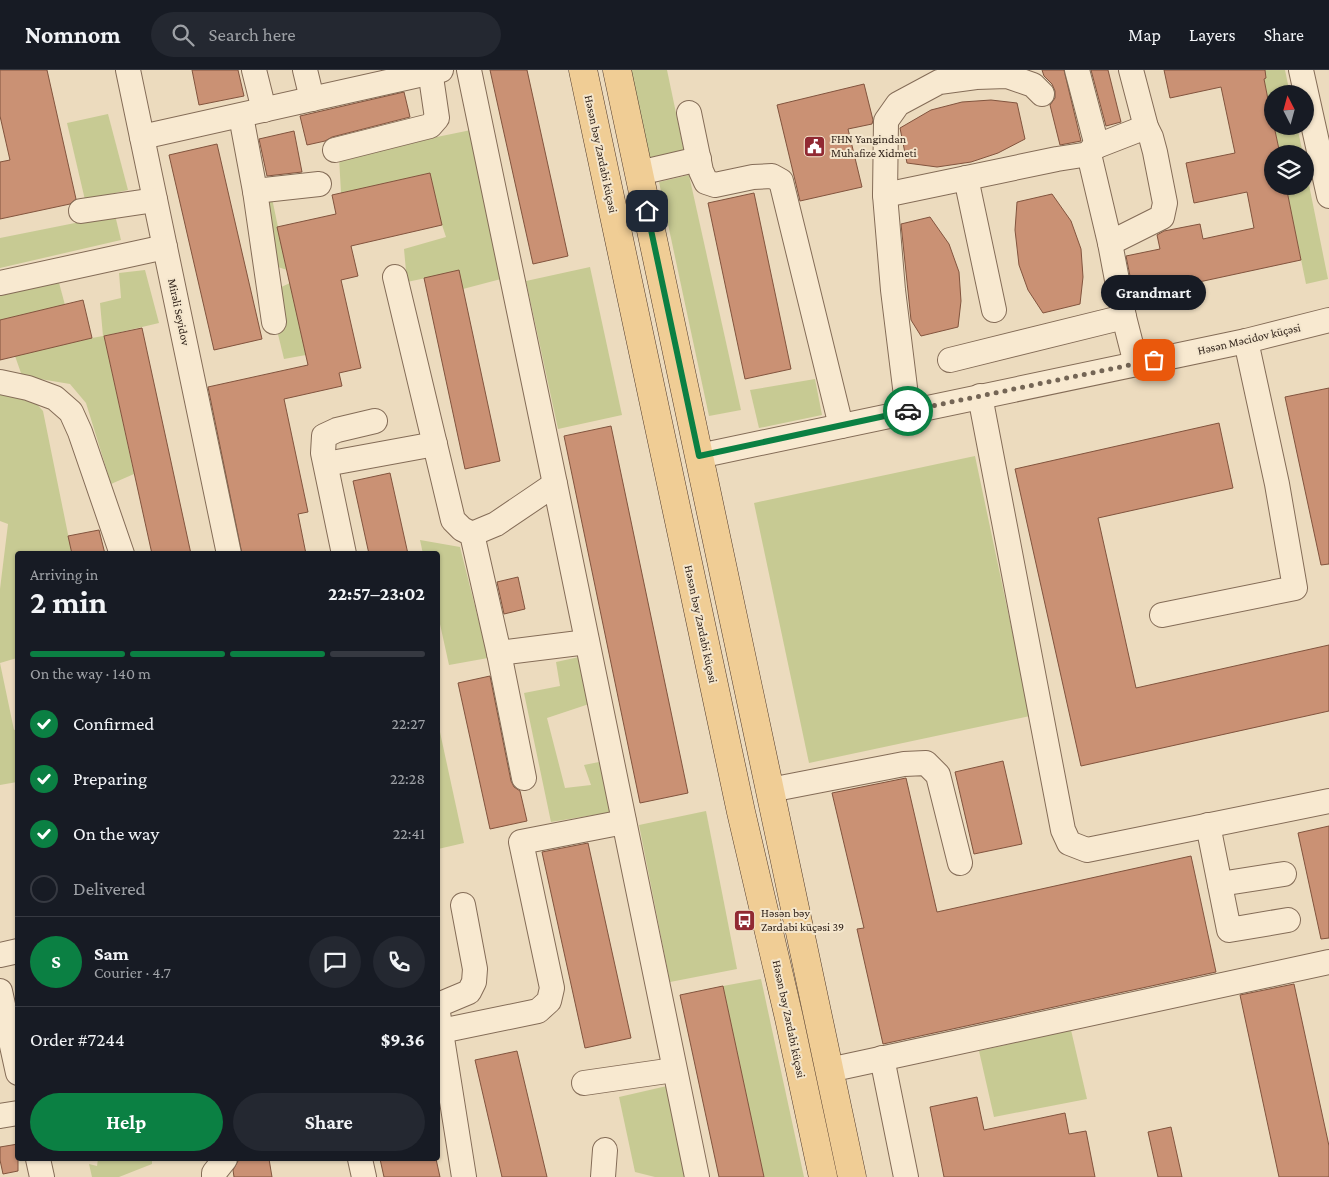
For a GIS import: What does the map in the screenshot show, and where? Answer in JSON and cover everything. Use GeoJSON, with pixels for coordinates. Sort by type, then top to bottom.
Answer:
{"type":"FeatureCollection","features":[{"type":"Feature","properties":{"kind":"main road","name":"Həsən bəy Zərdabi küçəsi"},"geometry":{"type":"LineString","coordinates":[[583,70],[737,792],[823,1177]]}},
{"type":"Feature","properties":{"kind":"main road"},"geometry":{"type":"LineString","coordinates":[[617,70],[852,1177]]}},
{"type":"Feature","properties":{"kind":"street","name":"Mirəli Seyidov"},"geometry":{"type":"LineString","coordinates":[[128,70],[228,551]]}},
{"type":"Feature","properties":{"kind":"street"},"geometry":{"type":"LineString","coordinates":[[254,70],[264,110]]}},
{"type":"Feature","properties":{"kind":"street"},"geometry":{"type":"LineString","coordinates":[[305,70],[312,99]]}},
{"type":"Feature","properties":{"kind":"street"},"geometry":{"type":"LineString","coordinates":[[469,70],[696,1177]]}},
{"type":"Feature","properties":{"kind":"street"},"geometry":{"type":"LineString","coordinates":[[1077,70],[1124,317],[1136,364]]}},
{"type":"Feature","properties":{"kind":"street"},"geometry":{"type":"LineString","coordinates":[[1110,243],[1162,217],[1166,203],[1155,152],[1146,127],[1131,70]]}},
{"type":"Feature","properties":{"kind":"street"},"geometry":{"type":"LineString","coordinates":[[1301,70],[1329,196]]}},
{"type":"Feature","properties":{"kind":"street"},"geometry":{"type":"LineString","coordinates":[[142,138],[312,99],[393,75],[434,71],[437,118],[430,126],[334,150]]}},
{"type":"Feature","properties":{"kind":"street"},"geometry":{"type":"LineString","coordinates":[[908,412],[893,290],[885,195],[886,122],[898,104],[939,82],[976,77],[1006,76],[1033,86],[1042,94]]}},
{"type":"Feature","properties":{"kind":"street"},"geometry":{"type":"LineString","coordinates":[[689,113],[698,159],[706,182],[715,185],[753,177],[772,176],[781,181],[842,426]]}},
{"type":"Feature","properties":{"kind":"street"},"geometry":{"type":"LineString","coordinates":[[241,116],[255,191],[274,322]]}},
{"type":"Feature","properties":{"kind":"street"},"geometry":{"type":"LineString","coordinates":[[885,195],[1093,150],[1146,127]]}},
{"type":"Feature","properties":{"kind":"street"},"geometry":{"type":"LineString","coordinates":[[638,173],[698,159]]}},
{"type":"Feature","properties":{"kind":"street"},"geometry":{"type":"LineString","coordinates":[[966,178],[994,310]]}},
{"type":"Feature","properties":{"kind":"street"},"geometry":{"type":"LineString","coordinates":[[255,191],[319,184]]}},
{"type":"Feature","properties":{"kind":"street"},"geometry":{"type":"LineString","coordinates":[[81,211],[155,200]]}},
{"type":"Feature","properties":{"kind":"street"},"geometry":{"type":"LineString","coordinates":[[0,283],[165,246]]}},
{"type":"Feature","properties":{"kind":"street"},"geometry":{"type":"LineString","coordinates":[[395,277],[453,520],[462,529],[472,534],[496,524],[555,484]]}},
{"type":"Feature","properties":{"kind":"street"},"geometry":{"type":"LineString","coordinates":[[950,360],[1124,317]]}},
{"type":"Feature","properties":{"kind":"street","name":"Həsən Məcidov küçəsi"},"geometry":{"type":"LineString","coordinates":[[699,456],[1246,341],[1329,320]]}},
{"type":"Feature","properties":{"kind":"street"},"geometry":{"type":"LineString","coordinates":[[1162,615],[1295,588],[1277,484],[1246,341]]}},
{"type":"Feature","properties":{"kind":"street"},"geometry":{"type":"LineString","coordinates":[[0,382],[28,388],[54,398],[71,412],[80,432],[121,551]]}},
{"type":"Feature","properties":{"kind":"street"},"geometry":{"type":"LineString","coordinates":[[980,396],[1062,830],[1069,843],[1087,850],[1329,801]]}},
{"type":"Feature","properties":{"kind":"street"},"geometry":{"type":"LineString","coordinates":[[343,551],[323,452],[324,436],[337,430],[375,421]]}},
{"type":"Feature","properties":{"kind":"street"},"geometry":{"type":"LineString","coordinates":[[326,464],[435,444]]}},
{"type":"Feature","properties":{"kind":"street"},"geometry":{"type":"LineString","coordinates":[[472,534],[499,653],[524,778]]}},
{"type":"Feature","properties":{"kind":"street"},"geometry":{"type":"LineString","coordinates":[[499,653],[587,642]]}},
{"type":"Feature","properties":{"kind":"street"},"geometry":{"type":"LineString","coordinates":[[770,790],[904,764],[926,763],[938,775],[960,863]]}},
{"type":"Feature","properties":{"kind":"street"},"geometry":{"type":"LineString","coordinates":[[464,1177],[440,1022],[538,1011],[550,1001],[552,988],[521,842],[624,822]]}},
{"type":"Feature","properties":{"kind":"street"},"geometry":{"type":"LineString","coordinates":[[1208,825],[1228,930],[1288,920]]}},
{"type":"Feature","properties":{"kind":"street"},"geometry":{"type":"LineString","coordinates":[[1220,884],[1284,874]]}},
{"type":"Feature","properties":{"kind":"street"},"geometry":{"type":"LineString","coordinates":[[440,1004],[469,992],[474,982],[475,969],[463,905]]}},
{"type":"Feature","properties":{"kind":"street"},"geometry":{"type":"LineString","coordinates":[[0,955],[15,952]]}},
{"type":"Feature","properties":{"kind":"street"},"geometry":{"type":"LineString","coordinates":[[829,1070],[1329,962]]}},
{"type":"Feature","properties":{"kind":"street"},"geometry":{"type":"LineString","coordinates":[[0,990],[15,1059]]}},
{"type":"Feature","properties":{"kind":"street"},"geometry":{"type":"LineString","coordinates":[[882,1058],[906,1177]]}},
{"type":"Feature","properties":{"kind":"street"},"geometry":{"type":"LineString","coordinates":[[584,1083],[674,1070]]}},
{"type":"Feature","properties":{"kind":"street"},"geometry":{"type":"LineString","coordinates":[[0,1116],[15,1114]]}},
{"type":"Feature","properties":{"kind":"street"},"geometry":{"type":"LineString","coordinates":[[603,1177],[604,1150]]}},
{"type":"Feature","properties":{"kind":"street"},"geometry":{"type":"LineString","coordinates":[[38,1161],[42,1177]]}},
{"type":"Feature","properties":{"kind":"street"},"geometry":{"type":"LineString","coordinates":[[360,1161],[364,1177]]}},
{"type":"Feature","properties":{"kind":"green space"},"geometry":{"type":"Polygon","coordinates":[[[629,70],[667,70],[684,151],[648,159],[629,70]]]}},
{"type":"Feature","properties":{"kind":"green space"},"geometry":{"type":"Polygon","coordinates":[[[1262,70],[1285,70],[1288,85],[1265,85],[1262,70]]]}},
{"type":"Feature","properties":{"kind":"green space"},"geometry":{"type":"Polygon","coordinates":[[[108,114],[128,190],[85,200],[67,123],[108,114]]]}},
{"type":"Feature","properties":{"kind":"green space"},"geometry":{"type":"Polygon","coordinates":[[[471,130],[501,279],[463,289],[459,271],[407,282],[404,249],[446,237],[430,173],[341,193],[339,157],[471,130]]]}},
{"type":"Feature","properties":{"kind":"green space"},"geometry":{"type":"Polygon","coordinates":[[[1276,135],[1299,135],[1301,145],[1278,145],[1276,135]]]}},
{"type":"Feature","properties":{"kind":"green space"},"geometry":{"type":"Polygon","coordinates":[[[689,175],[741,410],[709,416],[659,182],[689,175]]]}},
{"type":"Feature","properties":{"kind":"green space"},"geometry":{"type":"Polygon","coordinates":[[[269,184],[287,270],[257,260],[243,193],[269,184]]]}},
{"type":"Feature","properties":{"kind":"green space"},"geometry":{"type":"Polygon","coordinates":[[[1288,195],[1311,195],[1328,279],[1306,284],[1288,195]]]}},
{"type":"Feature","properties":{"kind":"green space"},"geometry":{"type":"Polygon","coordinates":[[[115,215],[121,240],[0,268],[0,238],[115,215]]]}},
{"type":"Feature","properties":{"kind":"green space"},"geometry":{"type":"Polygon","coordinates":[[[590,267],[622,415],[558,429],[526,281],[590,267]]]}},
{"type":"Feature","properties":{"kind":"green space"},"geometry":{"type":"Polygon","coordinates":[[[145,270],[159,323],[104,336],[134,474],[111,484],[86,403],[70,384],[22,376],[15,356],[103,336],[100,303],[121,298],[119,273],[145,270]]]}},
{"type":"Feature","properties":{"kind":"green space"},"geometry":{"type":"Polygon","coordinates":[[[58,279],[65,305],[0,320],[0,294],[58,279]]]}},
{"type":"Feature","properties":{"kind":"green space"},"geometry":{"type":"Polygon","coordinates":[[[290,283],[306,355],[284,359],[268,293],[290,283]]]}},
{"type":"Feature","properties":{"kind":"green space"},"geometry":{"type":"Polygon","coordinates":[[[815,379],[822,415],[759,428],[750,390],[815,379]]]}},
{"type":"Feature","properties":{"kind":"green space"},"geometry":{"type":"Polygon","coordinates":[[[0,393],[33,400],[43,411],[71,551],[15,551],[15,659],[0,663],[0,589],[8,524],[0,521],[0,393]]]}},
{"type":"Feature","properties":{"kind":"green space"},"geometry":{"type":"Polygon","coordinates":[[[975,456],[1030,716],[809,763],[754,503],[975,456]]]}},
{"type":"Feature","properties":{"kind":"green space"},"geometry":{"type":"Polygon","coordinates":[[[420,540],[460,547],[488,658],[449,665],[440,624],[440,551],[422,551],[420,540]]]}},
{"type":"Feature","properties":{"kind":"green space"},"geometry":{"type":"Polygon","coordinates":[[[579,657],[592,703],[547,718],[565,788],[591,785],[584,765],[604,761],[612,812],[551,822],[524,693],[560,686],[556,662],[579,657]]]}},
{"type":"Feature","properties":{"kind":"green space"},"geometry":{"type":"Polygon","coordinates":[[[0,663],[15,730],[15,782],[0,785],[0,663]]]}},
{"type":"Feature","properties":{"kind":"green space"},"geometry":{"type":"Polygon","coordinates":[[[440,732],[464,843],[440,849],[440,732]]]}},
{"type":"Feature","properties":{"kind":"green space"},"geometry":{"type":"Polygon","coordinates":[[[706,811],[737,969],[670,982],[639,825],[706,811]]]}},
{"type":"Feature","properties":{"kind":"green space"},"geometry":{"type":"Polygon","coordinates":[[[761,979],[804,1177],[764,1177],[723,986],[761,979]]]}},
{"type":"Feature","properties":{"kind":"green space"},"geometry":{"type":"Polygon","coordinates":[[[1071,1030],[1087,1099],[994,1117],[979,1051],[1071,1030]]]}},
{"type":"Feature","properties":{"kind":"green space"},"geometry":{"type":"Polygon","coordinates":[[[667,1086],[687,1177],[655,1177],[635,1172],[619,1097],[667,1086]]]}},
{"type":"Feature","properties":{"kind":"green space"},"geometry":{"type":"Polygon","coordinates":[[[98,1161],[152,1161],[152,1164],[119,1177],[92,1177],[89,1164],[97,1166],[98,1161]]]}},
{"type":"Feature","properties":{"kind":"building"},"geometry":{"type":"Polygon","coordinates":[[[0,70],[47,70],[76,199],[70,204],[0,219],[0,162],[10,160],[0,116],[0,70]]]}},
{"type":"Feature","properties":{"kind":"building"},"geometry":{"type":"Polygon","coordinates":[[[192,70],[238,70],[244,96],[199,105],[192,70]]]}},
{"type":"Feature","properties":{"kind":"building"},"geometry":{"type":"Polygon","coordinates":[[[490,70],[527,70],[568,256],[533,264],[490,70]]]}},
{"type":"Feature","properties":{"kind":"building"},"geometry":{"type":"Polygon","coordinates":[[[1042,70],[1064,70],[1081,141],[1060,145],[1050,105],[1055,98],[1055,91],[1042,70]]]}},
{"type":"Feature","properties":{"kind":"building"},"geometry":{"type":"Polygon","coordinates":[[[1091,70],[1108,70],[1121,122],[1106,126],[1091,70]]]}},
{"type":"Feature","properties":{"kind":"building"},"geometry":{"type":"Polygon","coordinates":[[[1164,70],[1265,70],[1264,135],[1276,135],[1278,145],[1264,145],[1264,195],[1288,195],[1301,260],[1134,296],[1126,256],[1160,249],[1157,235],[1164,231],[1200,224],[1203,239],[1254,228],[1247,192],[1194,203],[1186,163],[1235,153],[1221,87],[1170,98],[1164,70]]]}},
{"type":"Feature","properties":{"kind":"building"},"geometry":{"type":"Polygon","coordinates":[[[864,84],[873,120],[872,124],[848,129],[862,187],[800,201],[777,105],[864,84]]]}},
{"type":"Feature","properties":{"kind":"building"},"geometry":{"type":"Polygon","coordinates":[[[404,92],[410,117],[307,145],[300,116],[404,92]]]}},
{"type":"Feature","properties":{"kind":"building"},"geometry":{"type":"Polygon","coordinates":[[[991,100],[1017,103],[1025,139],[998,153],[971,162],[937,167],[907,163],[900,128],[931,110],[962,102],[991,100]]]}},
{"type":"Feature","properties":{"kind":"building"},"geometry":{"type":"Polygon","coordinates":[[[294,131],[302,172],[267,176],[259,139],[294,131]]]}},
{"type":"Feature","properties":{"kind":"building"},"geometry":{"type":"Polygon","coordinates":[[[217,144],[262,339],[214,350],[169,155],[217,144]]]}},
{"type":"Feature","properties":{"kind":"building"},"geometry":{"type":"Polygon","coordinates":[[[430,173],[442,225],[351,246],[358,276],[341,280],[361,368],[339,373],[342,386],[284,399],[308,512],[298,514],[305,551],[241,551],[208,387],[308,365],[277,227],[336,214],[332,195],[430,173]]]}},
{"type":"Feature","properties":{"kind":"building"},"geometry":{"type":"Polygon","coordinates":[[[754,193],[791,369],[745,379],[708,203],[754,193]]]}},
{"type":"Feature","properties":{"kind":"building"},"geometry":{"type":"Polygon","coordinates":[[[1052,194],[1071,221],[1081,249],[1083,277],[1080,304],[1043,313],[1028,290],[1019,265],[1015,230],[1017,202],[1052,194]]]}},
{"type":"Feature","properties":{"kind":"building"},"geometry":{"type":"Polygon","coordinates":[[[930,217],[949,244],[959,272],[961,301],[958,327],[921,336],[911,320],[901,224],[930,217]]]}},
{"type":"Feature","properties":{"kind":"building"},"geometry":{"type":"Polygon","coordinates":[[[459,270],[500,461],[465,469],[424,278],[459,270]]]}},
{"type":"Feature","properties":{"kind":"building"},"geometry":{"type":"Polygon","coordinates":[[[83,300],[92,338],[0,360],[0,320],[83,300]]]}},
{"type":"Feature","properties":{"kind":"building"},"geometry":{"type":"Polygon","coordinates":[[[142,328],[190,551],[151,551],[104,336],[142,328]]]}},
{"type":"Feature","properties":{"kind":"building"},"geometry":{"type":"Polygon","coordinates":[[[1329,388],[1329,564],[1321,565],[1285,397],[1329,388]]]}},
{"type":"Feature","properties":{"kind":"building"},"geometry":{"type":"Polygon","coordinates":[[[1219,423],[1233,488],[1098,518],[1136,688],[1329,645],[1329,711],[1081,766],[1015,469],[1219,423]]]}},
{"type":"Feature","properties":{"kind":"building"},"geometry":{"type":"Polygon","coordinates":[[[611,426],[688,793],[640,803],[564,436],[611,426]]]}},
{"type":"Feature","properties":{"kind":"building"},"geometry":{"type":"Polygon","coordinates":[[[390,473],[407,551],[368,551],[353,481],[390,473]]]}},
{"type":"Feature","properties":{"kind":"building"},"geometry":{"type":"Polygon","coordinates":[[[99,530],[104,551],[71,551],[68,536],[99,530]]]}},
{"type":"Feature","properties":{"kind":"building"},"geometry":{"type":"Polygon","coordinates":[[[518,577],[525,609],[504,614],[497,582],[518,577]]]}},
{"type":"Feature","properties":{"kind":"building"},"geometry":{"type":"Polygon","coordinates":[[[490,676],[511,781],[514,787],[520,791],[527,821],[490,829],[458,683],[490,676]]]}},
{"type":"Feature","properties":{"kind":"building"},"geometry":{"type":"Polygon","coordinates":[[[1003,761],[1022,844],[974,854],[955,772],[1003,761]]]}},
{"type":"Feature","properties":{"kind":"building"},"geometry":{"type":"Polygon","coordinates":[[[906,778],[937,912],[1191,856],[1216,972],[883,1044],[857,929],[864,928],[832,793],[906,778]]]}},
{"type":"Feature","properties":{"kind":"building"},"geometry":{"type":"Polygon","coordinates":[[[1329,826],[1329,938],[1321,939],[1298,833],[1329,826]]]}},
{"type":"Feature","properties":{"kind":"building"},"geometry":{"type":"Polygon","coordinates":[[[588,843],[631,1038],[585,1048],[542,852],[588,843]]]}},
{"type":"Feature","properties":{"kind":"building"},"geometry":{"type":"Polygon","coordinates":[[[1294,984],[1329,1146],[1329,1177],[1279,1177],[1240,995],[1294,984]]]}},
{"type":"Feature","properties":{"kind":"building"},"geometry":{"type":"Polygon","coordinates":[[[723,986],[764,1177],[719,1177],[680,995],[723,986]]]}},
{"type":"Feature","properties":{"kind":"building"},"geometry":{"type":"Polygon","coordinates":[[[517,1051],[547,1177],[502,1177],[475,1060],[517,1051]]]}},
{"type":"Feature","properties":{"kind":"building"},"geometry":{"type":"Polygon","coordinates":[[[977,1097],[984,1130],[1065,1113],[1069,1134],[1086,1131],[1095,1177],[944,1177],[930,1107],[977,1097]]]}},
{"type":"Feature","properties":{"kind":"building"},"geometry":{"type":"Polygon","coordinates":[[[1171,1127],[1182,1177],[1158,1177],[1148,1132],[1171,1127]]]}},
{"type":"Feature","properties":{"kind":"building"},"geometry":{"type":"Polygon","coordinates":[[[15,1144],[15,1161],[18,1161],[18,1171],[3,1174],[0,1147],[15,1144]]]}},
{"type":"Feature","properties":{"kind":"building"},"geometry":{"type":"Polygon","coordinates":[[[238,1161],[269,1161],[272,1177],[234,1177],[233,1170],[238,1161]]]}},
{"type":"Feature","properties":{"kind":"building"},"geometry":{"type":"Polygon","coordinates":[[[380,1161],[436,1161],[440,1177],[384,1177],[380,1161]]]}},
{"type":"Feature","properties":{"kind":"way so far"},"geometry":{"type":"LineString","coordinates":[[908,411],[1154,360]]}},
{"type":"Feature","properties":{"kind":"place","name":"FHN Yangindan Muhafize Xidmeti"},"geometry":{"type":"Point","coordinates":[815,146]}},
{"type":"Feature","properties":{"kind":"place","name":"Grandmart"},"geometry":{"type":"Point","coordinates":[1154,360]}},
{"type":"Feature","properties":{"kind":"place","name":"Həsən bəy Zərdabi küçəsi 39"},"geometry":{"type":"Point","coordinates":[745,920]}},
{"type":"Feature","properties":{"kind":"route"},"geometry":{"type":"LineString","coordinates":[[647,211],[699,456],[908,411]]}}]}
